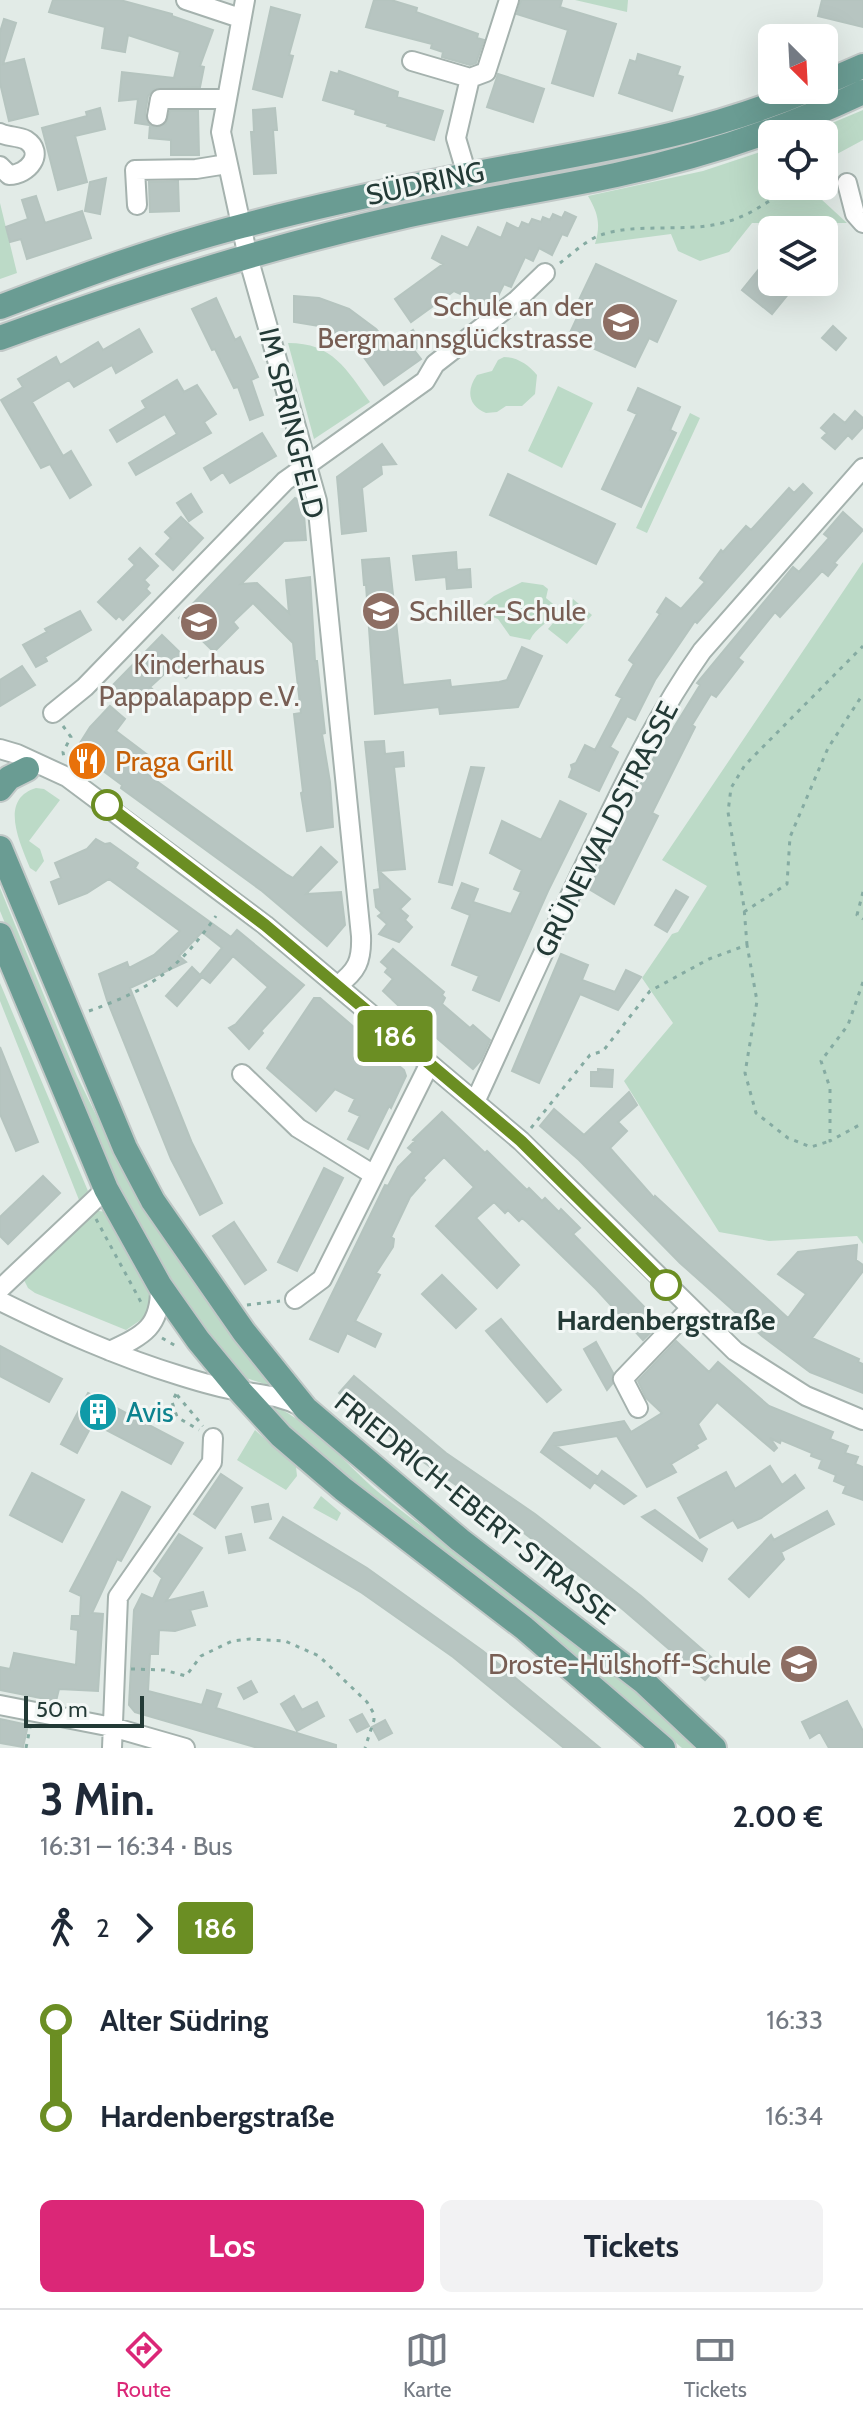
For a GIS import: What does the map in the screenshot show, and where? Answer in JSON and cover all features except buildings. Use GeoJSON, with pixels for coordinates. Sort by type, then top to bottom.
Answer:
{"type":"FeatureCollection","features":[{"type":"Feature","properties":{"kind":"main road"},"geometry":{"type":"LineString","coordinates":[[838,77],[863,66]]}},
{"type":"Feature","properties":{"kind":"main road","name":"SÜDRING"},"geometry":{"type":"LineString","coordinates":[[0,338],[122,295],[248,257],[389,220],[619,174],[693,155],[828,109],[863,92]]}},
{"type":"Feature","properties":{"kind":"main road","name":"SÜDRING"},"geometry":{"type":"LineString","coordinates":[[0,307],[148,254],[240,226],[467,175],[685,133],[774,104]]}},
{"type":"Feature","properties":{"kind":"main road"},"geometry":{"type":"LineString","coordinates":[[0,789],[9,778],[27,769]]}},
{"type":"Feature","properties":{"kind":"main road","name":"FRIEDRICH-EBERT-STRASSE"},"geometry":{"type":"LineString","coordinates":[[0,848],[125,1148],[153,1201],[244,1332],[306,1409],[460,1540],[644,1682],[714,1748]]}},
{"type":"Feature","properties":{"kind":"main road"},"geometry":{"type":"LineString","coordinates":[[0,935],[98,1197],[198,1340],[281,1436],[343,1489],[524,1628],[663,1748]]}},
{"type":"Feature","properties":{"kind":"street"},"geometry":{"type":"LineString","coordinates":[[186,0],[242,9]]}},
{"type":"Feature","properties":{"kind":"street"},"geometry":{"type":"LineString","coordinates":[[412,61],[470,78],[486,72],[509,0]]}},
{"type":"Feature","properties":{"kind":"street","name":"IM SPRINGFELD"},"geometry":{"type":"LineString","coordinates":[[242,9],[221,132],[248,257],[317,501],[361,936],[358,966],[337,986]]}},
{"type":"Feature","properties":{"kind":"street"},"geometry":{"type":"LineString","coordinates":[[467,175],[456,138],[470,78]]}},
{"type":"Feature","properties":{"kind":"street"},"geometry":{"type":"LineString","coordinates":[[157,116],[160,99],[226,99]]}},
{"type":"Feature","properties":{"kind":"street"},"geometry":{"type":"LineString","coordinates":[[0,133],[26,141],[33,148],[33,159],[28,170],[19,175],[9,175],[0,166]]}},
{"type":"Feature","properties":{"kind":"street"},"geometry":{"type":"LineString","coordinates":[[137,205],[135,170],[196,169],[227,164]]}},
{"type":"Feature","properties":{"kind":"street"},"geometry":{"type":"LineString","coordinates":[[847,183],[860,214]]}},
{"type":"Feature","properties":{"kind":"street"},"geometry":{"type":"LineString","coordinates":[[53,713],[85,687],[285,481],[425,381],[435,364],[517,300],[545,273]]}},
{"type":"Feature","properties":{"kind":"street","name":"GRÜNEWALDSTRASSE"},"geometry":{"type":"LineString","coordinates":[[475,1102],[638,755],[680,683],[702,651],[863,468]]}},
{"type":"Feature","properties":{"kind":"street"},"geometry":{"type":"LineString","coordinates":[[0,749],[67,777],[252,915],[521,1141],[735,1351],[806,1396],[863,1420]]}},
{"type":"Feature","properties":{"kind":"street"},"geometry":{"type":"LineString","coordinates":[[0,769],[27,769],[67,777]]}},
{"type":"Feature","properties":{"kind":"street"},"geometry":{"type":"LineString","coordinates":[[295,1299],[322,1279],[429,1065]]}},
{"type":"Feature","properties":{"kind":"street"},"geometry":{"type":"LineString","coordinates":[[242,1074],[298,1128],[374,1175]]}},
{"type":"Feature","properties":{"kind":"street"},"geometry":{"type":"LineString","coordinates":[[0,1289],[98,1197]]}},
{"type":"Feature","properties":{"kind":"street"},"geometry":{"type":"LineString","coordinates":[[110,1351],[141,1337],[148,1329],[161,1310],[160,1286]]}},
{"type":"Feature","properties":{"kind":"street","name":"FRIEDRICH-EBERT-STRASSE"},"geometry":{"type":"LineString","coordinates":[[0,1301],[70,1336],[110,1351],[181,1376],[240,1391],[263,1392],[306,1409]]}},
{"type":"Feature","properties":{"kind":"street"},"geometry":{"type":"LineString","coordinates":[[638,1408],[623,1379],[690,1309]]}},
{"type":"Feature","properties":{"kind":"street"},"geometry":{"type":"LineString","coordinates":[[112,1748],[118,1597],[212,1462],[213,1438]]}},
{"type":"Feature","properties":{"kind":"street"},"geometry":{"type":"LineString","coordinates":[[0,1705],[112,1727],[185,1748]]}},
{"type":"Feature","properties":{"kind":"path"},"geometry":{"type":"LineString","coordinates":[[545,273],[599,235],[624,230],[693,228],[721,223],[752,214],[774,200]]}},
{"type":"Feature","properties":{"kind":"path"},"geometry":{"type":"LineString","coordinates":[[863,646],[745,765],[731,788],[728,812],[757,1001],[745,1073],[756,1113],[788,1138],[811,1147],[830,1141],[863,1123]]}},
{"type":"Feature","properties":{"kind":"path"},"geometry":{"type":"LineString","coordinates":[[744,912],[787,884],[790,837],[828,748],[863,694]]}},
{"type":"Feature","properties":{"kind":"path"},"geometry":{"type":"LineString","coordinates":[[53,713],[71,737],[63,752],[67,777]]}},
{"type":"Feature","properties":{"kind":"path"},"geometry":{"type":"LineString","coordinates":[[863,892],[857,915],[863,919]]}},
{"type":"Feature","properties":{"kind":"path"},"geometry":{"type":"LineString","coordinates":[[89,1011],[118,1000],[172,969],[192,950],[216,916]]}},
{"type":"Feature","properties":{"kind":"path"},"geometry":{"type":"LineString","coordinates":[[521,1141],[590,1055],[603,1051],[650,991],[709,959],[747,945]]}},
{"type":"Feature","properties":{"kind":"path"},"geometry":{"type":"LineString","coordinates":[[830,1141],[830,1088],[821,1061],[848,1025],[863,982]]}},
{"type":"Feature","properties":{"kind":"path"},"geometry":{"type":"LineString","coordinates":[[98,1197],[147,1312],[142,1325],[177,1346]]}},
{"type":"Feature","properties":{"kind":"path"},"geometry":{"type":"LineString","coordinates":[[245,1305],[295,1299]]}},
{"type":"Feature","properties":{"kind":"path"},"geometry":{"type":"LineString","coordinates":[[176,1394],[213,1438],[177,1417],[172,1402],[176,1394]]}},
{"type":"Feature","properties":{"kind":"path"},"geometry":{"type":"LineString","coordinates":[[115,1668],[164,1670],[186,1676],[201,1656],[232,1641],[285,1641],[319,1656],[367,1702],[374,1720],[365,1748]]}},
{"type":"Feature","properties":{"kind":"path"},"geometry":{"type":"LineString","coordinates":[[26,1748],[33,1712]]}},
{"type":"Feature","properties":{"kind":"green space"},"geometry":{"type":"Polygon","coordinates":[[[575,0],[628,0],[627,12],[575,0]]]}},
{"type":"Feature","properties":{"kind":"green space"},"geometry":{"type":"Polygon","coordinates":[[[863,110],[863,140],[838,153],[838,121],[863,110]]]}},
{"type":"Feature","properties":{"kind":"green space"},"geometry":{"type":"Polygon","coordinates":[[[758,153],[758,200],[822,200],[847,223],[838,223],[838,216],[758,216],[758,223],[752,223],[729,252],[700,261],[678,251],[671,234],[595,244],[598,219],[588,196],[703,171],[758,153]]]}},
{"type":"Feature","properties":{"kind":"green space"},"geometry":{"type":"Polygon","coordinates":[[[0,203],[17,273],[0,279],[0,203]]]}},
{"type":"Feature","properties":{"kind":"green space"},"geometry":{"type":"Polygon","coordinates":[[[288,343],[316,348],[337,360],[370,402],[314,439],[288,343]]]}},
{"type":"Feature","properties":{"kind":"green space"},"geometry":{"type":"Polygon","coordinates":[[[504,357],[522,362],[537,375],[535,394],[522,406],[506,406],[497,412],[486,413],[472,402],[471,386],[477,375],[492,371],[498,360],[504,357]]]}},
{"type":"Feature","properties":{"kind":"green space"},"geometry":{"type":"Polygon","coordinates":[[[558,386],[593,403],[562,468],[528,451],[558,386]]]}},
{"type":"Feature","properties":{"kind":"green space"},"geometry":{"type":"Polygon","coordinates":[[[690,413],[700,418],[647,533],[636,528],[690,413]]]}},
{"type":"Feature","properties":{"kind":"green space"},"geometry":{"type":"Polygon","coordinates":[[[863,562],[863,1244],[857,1236],[769,1241],[719,1232],[624,1081],[673,1023],[642,978],[672,934],[678,932],[707,886],[662,860],[863,562]]]}},
{"type":"Feature","properties":{"kind":"green space"},"geometry":{"type":"Polygon","coordinates":[[[522,582],[543,585],[548,589],[546,598],[559,609],[530,640],[510,636],[498,619],[479,608],[494,596],[522,582]]]}},
{"type":"Feature","properties":{"kind":"green space"},"geometry":{"type":"Polygon","coordinates":[[[573,599],[592,615],[567,644],[548,629],[573,599]]]}},
{"type":"Feature","properties":{"kind":"green space"},"geometry":{"type":"Polygon","coordinates":[[[36,788],[44,789],[60,800],[29,841],[40,849],[44,861],[36,872],[30,868],[21,845],[15,810],[25,793],[36,788]]]}},
{"type":"Feature","properties":{"kind":"green space"},"geometry":{"type":"Polygon","coordinates":[[[0,888],[77,1076],[124,1172],[147,1212],[271,1386],[240,1376],[188,1311],[134,1222],[77,1100],[0,911],[0,888]]]}},
{"type":"Feature","properties":{"kind":"green space"},"geometry":{"type":"Polygon","coordinates":[[[0,983],[88,1191],[79,1200],[0,1001],[0,983]]]}},
{"type":"Feature","properties":{"kind":"green space"},"geometry":{"type":"Polygon","coordinates":[[[91,1210],[107,1212],[153,1296],[151,1313],[126,1330],[35,1293],[24,1280],[26,1273],[91,1210]]]}},
{"type":"Feature","properties":{"kind":"green space"},"geometry":{"type":"Polygon","coordinates":[[[267,1404],[281,1409],[310,1429],[399,1509],[565,1628],[704,1748],[682,1748],[542,1630],[343,1477],[267,1404]]]}},
{"type":"Feature","properties":{"kind":"green space"},"geometry":{"type":"Polygon","coordinates":[[[255,1430],[296,1467],[297,1476],[286,1490],[237,1460],[255,1430]]]}},
{"type":"Feature","properties":{"kind":"green space"},"geometry":{"type":"Polygon","coordinates":[[[321,1496],[341,1513],[337,1521],[313,1508],[321,1496]]]}},
{"type":"Feature","properties":{"kind":"bus line","name":"186"},"geometry":{"type":"LineString","coordinates":[[107,805],[265,925],[521,1141],[666,1285]]}},
{"type":"Feature","properties":{"kind":"place","name":"Schule an der Bergmannsglückstrasse"},"geometry":{"type":"Point","coordinates":[621,322]}},
{"type":"Feature","properties":{"kind":"place","name":"Schiller-Schule"},"geometry":{"type":"Point","coordinates":[381,611]}},
{"type":"Feature","properties":{"kind":"place","name":"Kinderhaus Pappalapapp e.V."},"geometry":{"type":"Point","coordinates":[199,622]}},
{"type":"Feature","properties":{"kind":"place","name":"Praga Grill"},"geometry":{"type":"Point","coordinates":[87,761]}},
{"type":"Feature","properties":{"kind":"place","name":"Hardenbergstraße"},"geometry":{"type":"Point","coordinates":[666,1285]}},
{"type":"Feature","properties":{"kind":"place","name":"Avis"},"geometry":{"type":"Point","coordinates":[98,1412]}},
{"type":"Feature","properties":{"kind":"place","name":"Droste-Hülshoff-Schule"},"geometry":{"type":"Point","coordinates":[799,1664]}}]}
